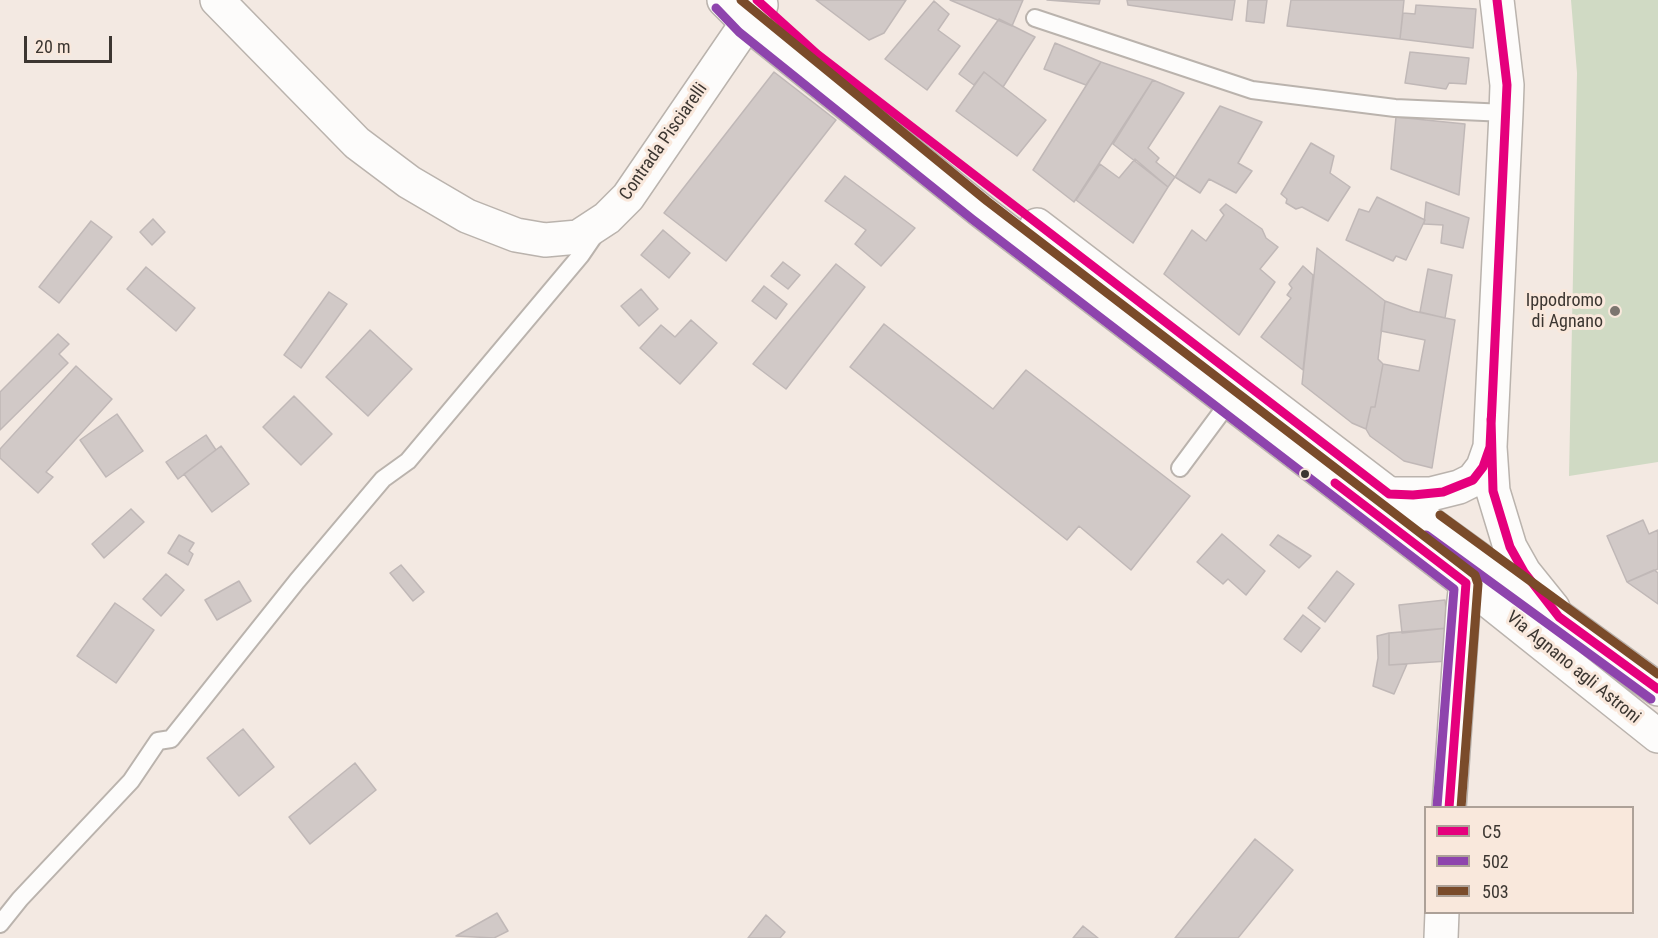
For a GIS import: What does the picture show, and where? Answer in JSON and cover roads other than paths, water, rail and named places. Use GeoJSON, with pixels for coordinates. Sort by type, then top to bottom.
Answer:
{"type":"FeatureCollection","features":[{"type":"Feature","properties":{"kind":"main road","name":"Contrada Pisciarelli"},"geometry":{"type":"LineString","coordinates":[[217,0],[357,143],[409,182],[467,216],[516,235],[545,240],[578,237],[607,218],[628,197],[756,7]]}},
{"type":"Feature","properties":{"kind":"main road","name":"Via Agnano agli Astroni"},"geometry":{"type":"LineString","coordinates":[[724,0],[756,7],[1389,494],[1658,736]]}},
{"type":"Feature","properties":{"kind":"main road"},"geometry":{"type":"LineString","coordinates":[[1497,0],[1507,84],[1490,447],[1493,491],[1498,516],[1510,547],[1524,572],[1559,617]]}},
{"type":"Feature","properties":{"kind":"main road","name":"Via Agnano agli Astroni"},"geometry":{"type":"LineString","coordinates":[[756,7],[980,210],[1229,402],[1471,569],[1559,617],[1658,689]]}},
{"type":"Feature","properties":{"kind":"main road"},"geometry":{"type":"LineString","coordinates":[[1389,494],[1431,494],[1459,487],[1473,480],[1484,467],[1490,447]]}},
{"type":"Feature","properties":{"kind":"main road"},"geometry":{"type":"LineString","coordinates":[[1449,806],[1471,569]]}},
{"type":"Feature","properties":{"kind":"main road"},"geometry":{"type":"LineString","coordinates":[[1441,938],[1442,914]]}},
{"type":"Feature","properties":{"kind":"lane"},"geometry":{"type":"LineString","coordinates":[[1035,18],[1252,90],[1395,108],[1506,113]]}},
{"type":"Feature","properties":{"kind":"lane"},"geometry":{"type":"LineString","coordinates":[[0,924],[20,899],[131,781],[158,741],[171,739],[297,581],[383,479],[408,461],[581,255],[607,218]]}},
{"type":"Feature","properties":{"kind":"lane"},"geometry":{"type":"LineString","coordinates":[[1180,468],[1229,402]]}},
{"type":"Feature","properties":{"kind":"place","name":"Ippodromo di Agnano"},"geometry":{"type":"Point","coordinates":[1615,311]}}]}
